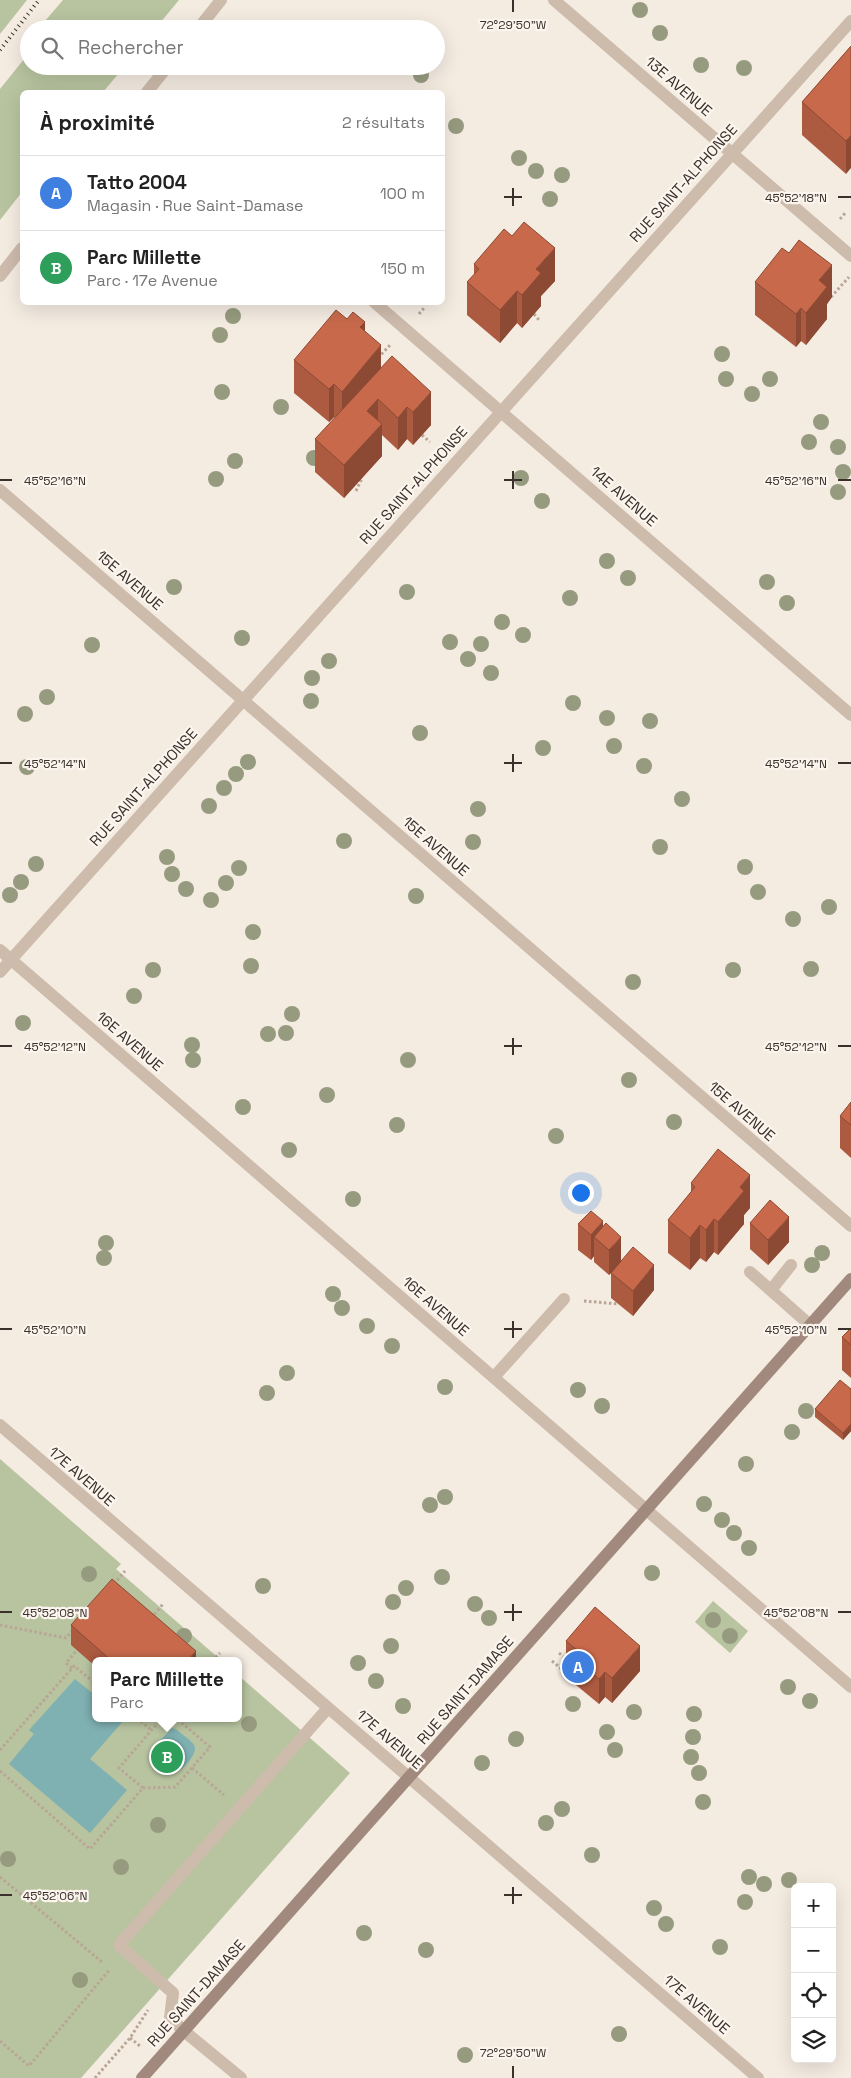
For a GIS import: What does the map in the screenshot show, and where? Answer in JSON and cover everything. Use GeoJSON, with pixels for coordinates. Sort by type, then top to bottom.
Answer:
{"type":"FeatureCollection","features":[{"type":"Feature","properties":{"kind":"street"},"geometry":{"type":"LineString","coordinates":[[205,20],[221,0]]}},
{"type":"Feature","properties":{"kind":"street","name":"13E AVENUE"},"geometry":{"type":"LineString","coordinates":[[554,0],[851,256]]}},
{"type":"Feature","properties":{"kind":"street","name":"RUE SAINT-ALPHONSE"},"geometry":{"type":"LineString","coordinates":[[0,972],[500,410],[851,21]]}},
{"type":"Feature","properties":{"kind":"street"},"geometry":{"type":"LineString","coordinates":[[149,90],[161,75]]}},
{"type":"Feature","properties":{"kind":"street"},"geometry":{"type":"LineString","coordinates":[[0,276],[20,251]]}},
{"type":"Feature","properties":{"kind":"street","name":"14E AVENUE"},"geometry":{"type":"LineString","coordinates":[[378,305],[851,715]]}},
{"type":"Feature","properties":{"kind":"street","name":"15E AVENUE"},"geometry":{"type":"LineString","coordinates":[[0,490],[851,1226]]}},
{"type":"Feature","properties":{"kind":"street","name":"16E AVENUE"},"geometry":{"type":"LineString","coordinates":[[0,950],[851,1687]]}},
{"type":"Feature","properties":{"kind":"street"},"geometry":{"type":"LineString","coordinates":[[771,1290],[791,1265]]}},
{"type":"Feature","properties":{"kind":"street"},"geometry":{"type":"LineString","coordinates":[[750,1272],[810,1326]]}},
{"type":"Feature","properties":{"kind":"street","name":"RUE SAINT-DAMASE"},"geometry":{"type":"LineString","coordinates":[[142,2078],[851,1279]]}},
{"type":"Feature","properties":{"kind":"street"},"geometry":{"type":"LineString","coordinates":[[494,1377],[564,1299]]}},
{"type":"Feature","properties":{"kind":"street","name":"17E AVENUE"},"geometry":{"type":"LineString","coordinates":[[0,1425],[758,2078]]}},
{"type":"Feature","properties":{"kind":"street"},"geometry":{"type":"LineString","coordinates":[[242,2078],[170,2018],[174,1993],[119,1945],[328,1708]]}},
{"type":"Feature","properties":{"kind":"path"},"geometry":{"type":"LineString","coordinates":[[832,297],[851,275]]}},
{"type":"Feature","properties":{"kind":"path"},"geometry":{"type":"LineString","coordinates":[[534,314],[539,320]]}},
{"type":"Feature","properties":{"kind":"path"},"geometry":{"type":"LineString","coordinates":[[422,435],[430,442]]}},
{"type":"Feature","properties":{"kind":"path"},"geometry":{"type":"LineString","coordinates":[[356,492],[362,478]]}},
{"type":"Feature","properties":{"kind":"path"},"geometry":{"type":"LineString","coordinates":[[564,1299],[619,1304]]}},
{"type":"Feature","properties":{"kind":"path"},"geometry":{"type":"LineString","coordinates":[[112,1586],[125,1571]]}},
{"type":"Feature","properties":{"kind":"path"},"geometry":{"type":"LineString","coordinates":[[150,1619],[163,1604]]}},
{"type":"Feature","properties":{"kind":"path"},"geometry":{"type":"LineString","coordinates":[[0,1625],[66,1638],[79,1623]]}},
{"type":"Feature","properties":{"kind":"path"},"geometry":{"type":"LineString","coordinates":[[77,1650],[66,1663],[72,1668],[74,1666],[92,1681]]}},
{"type":"Feature","properties":{"kind":"path"},"geometry":{"type":"LineString","coordinates":[[216,1657],[220,1652]]}},
{"type":"Feature","properties":{"kind":"path"},"geometry":{"type":"LineString","coordinates":[[559,1653],[570,1662]]}},
{"type":"Feature","properties":{"kind":"path"},"geometry":{"type":"LineString","coordinates":[[552,1661],[578,1683]]}},
{"type":"Feature","properties":{"kind":"path"},"geometry":{"type":"LineString","coordinates":[[0,1750],[72,1668]]}},
{"type":"Feature","properties":{"kind":"path"},"geometry":{"type":"LineString","coordinates":[[142,1722],[151,1730]]}},
{"type":"Feature","properties":{"kind":"path"},"geometry":{"type":"LineString","coordinates":[[158,1722],[119,1768],[143,1788],[175,1786],[210,1747],[181,1722]]}},
{"type":"Feature","properties":{"kind":"path"},"geometry":{"type":"LineString","coordinates":[[192,1768],[226,1797]]}},
{"type":"Feature","properties":{"kind":"path"},"geometry":{"type":"LineString","coordinates":[[0,1771],[90,1849],[143,1788]]}},
{"type":"Feature","properties":{"kind":"path"},"geometry":{"type":"LineString","coordinates":[[0,1877],[117,1974]]}},
{"type":"Feature","properties":{"kind":"path"},"geometry":{"type":"LineString","coordinates":[[0,2041],[29,2066],[110,1969]]}},
{"type":"Feature","properties":{"kind":"path","name":"RUE SAINT-DAMASE"},"geometry":{"type":"LineString","coordinates":[[95,2078],[130,2038],[152,2004]]}},
{"type":"Feature","properties":{"kind":"green space"},"geometry":{"type":"Polygon","coordinates":[[[0,0],[27,0],[0,34],[0,0]]]}},
{"type":"Feature","properties":{"kind":"green space"},"geometry":{"type":"Polygon","coordinates":[[[63,0],[179,0],[162,20],[46,20],[63,0]]]}},
{"type":"Feature","properties":{"kind":"green space"},"geometry":{"type":"Polygon","coordinates":[[[20,64],[20,75],[117,75],[105,90],[20,90],[20,195],[0,220],[0,89],[20,64]]]}},
{"type":"Feature","properties":{"kind":"green space"},"geometry":{"type":"Polygon","coordinates":[[[0,1459],[121,1564],[116,1569],[217,1657],[92,1657],[92,1722],[242,1722],[242,1678],[350,1773],[81,2078],[0,2078],[0,1459]]]}},
{"type":"Feature","properties":{"kind":"green space"},"geometry":{"type":"Polygon","coordinates":[[[713,1601],[748,1631],[730,1653],[695,1622],[713,1601]]]}},
{"type":"Feature","properties":{"kind":"water"},"geometry":{"type":"Polygon","coordinates":[[[75,1679],[92,1693],[92,1722],[122,1722],[90,1759],[127,1790],[90,1833],[9,1764],[34,1734],[29,1730],[75,1679]]]}},
{"type":"Feature","properties":{"kind":"water"},"geometry":{"type":"Polygon","coordinates":[[[172,1728],[188,1739],[195,1748],[190,1761],[176,1772],[166,1768],[151,1753],[152,1749],[172,1728]]]}},
{"type":"Feature","properties":{"kind":"building"},"geometry":{"type":"Polygon","coordinates":[[[851,46],[851,135],[846,141],[802,102],[851,46]]]}},
{"type":"Feature","properties":{"kind":"building"},"geometry":{"type":"Polygon","coordinates":[[[524,222],[555,248],[536,269],[541,273],[522,295],[517,291],[500,310],[467,282],[479,269],[474,264],[504,229],[512,236],[524,222]]]}},
{"type":"Feature","properties":{"kind":"building"},"geometry":{"type":"Polygon","coordinates":[[[799,240],[832,265],[819,280],[827,287],[806,313],[801,308],[796,314],[755,282],[782,248],[789,253],[799,240]]]}},
{"type":"Feature","properties":{"kind":"building"},"geometry":{"type":"Polygon","coordinates":[[[336,310],[347,319],[353,312],[365,322],[360,327],[381,345],[342,392],[334,384],[329,389],[294,360],[336,310]]]}},
{"type":"Feature","properties":{"kind":"building"},"geometry":{"type":"Polygon","coordinates":[[[392,356],[431,392],[413,412],[407,407],[398,418],[378,399],[367,411],[382,424],[344,465],[315,439],[392,356]]]}},
{"type":"Feature","properties":{"kind":"building"},"geometry":{"type":"Polygon","coordinates":[[[851,1102],[851,1125],[840,1116],[851,1102]]]}},
{"type":"Feature","properties":{"kind":"building"},"geometry":{"type":"Polygon","coordinates":[[[718,1149],[750,1175],[740,1187],[744,1191],[718,1222],[714,1219],[706,1230],[700,1225],[690,1238],[668,1220],[695,1187],[691,1183],[718,1149]]]}},
{"type":"Feature","properties":{"kind":"building"},"geometry":{"type":"Polygon","coordinates":[[[770,1200],[789,1217],[768,1240],[750,1223],[770,1200]]]}},
{"type":"Feature","properties":{"kind":"building"},"geometry":{"type":"Polygon","coordinates":[[[591,1211],[603,1221],[591,1235],[578,1224],[591,1211]]]}},
{"type":"Feature","properties":{"kind":"building"},"geometry":{"type":"Polygon","coordinates":[[[606,1223],[621,1237],[609,1250],[594,1237],[606,1223]]]}},
{"type":"Feature","properties":{"kind":"building"},"geometry":{"type":"Polygon","coordinates":[[[633,1247],[654,1265],[633,1291],[611,1273],[633,1247]]]}},
{"type":"Feature","properties":{"kind":"building"},"geometry":{"type":"Polygon","coordinates":[[[851,1328],[851,1345],[842,1337],[851,1328]]]}},
{"type":"Feature","properties":{"kind":"building"},"geometry":{"type":"Polygon","coordinates":[[[840,1380],[851,1389],[851,1424],[843,1433],[815,1409],[840,1380]]]}},
{"type":"Feature","properties":{"kind":"building"},"geometry":{"type":"Polygon","coordinates":[[[112,1579],[196,1651],[191,1657],[107,1657],[71,1625],[112,1579]]]}},
{"type":"Feature","properties":{"kind":"building"},"geometry":{"type":"Polygon","coordinates":[[[595,1607],[640,1646],[612,1678],[605,1672],[599,1679],[576,1659],[582,1654],[566,1641],[595,1607]]]}},
{"type":"Feature","properties":{"kind":"railway"},"geometry":{"type":"LineString","coordinates":[[23,20],[39,0]]}},
{"type":"Feature","properties":{"kind":"railway"},"geometry":{"type":"LineString","coordinates":[[0,50],[20,24]]}},
{"type":"Feature","properties":{"kind":"place","name":"Tatto 2004"},"geometry":{"type":"Point","coordinates":[578,1667]}},
{"type":"Feature","properties":{"kind":"place","name":"Parc Millette"},"geometry":{"type":"Point","coordinates":[167,1757]}}]}
